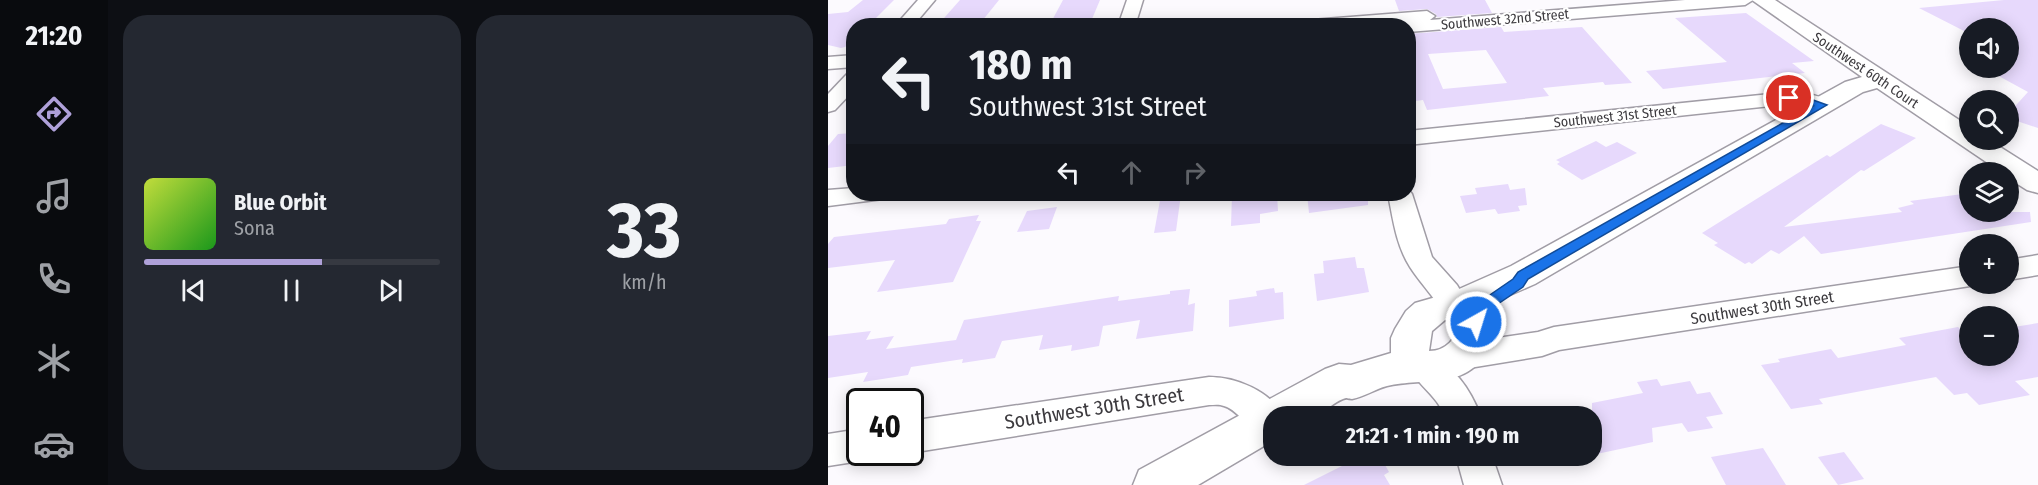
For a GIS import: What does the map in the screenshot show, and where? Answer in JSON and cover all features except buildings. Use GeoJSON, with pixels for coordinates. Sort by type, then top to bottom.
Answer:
{"type":"FeatureCollection","features":[{"type":"Feature","properties":{"kind":"street"},"geometry":{"type":"LineString","coordinates":[[910,18],[927,0]]}},
{"type":"Feature","properties":{"kind":"street"},"geometry":{"type":"LineString","coordinates":[[1129,18],[1135,0]]}},
{"type":"Feature","properties":{"kind":"street","name":"Southwest 32nd Street"},"geometry":{"type":"LineString","coordinates":[[1349,18],[1628,0]]}},
{"type":"Feature","properties":{"kind":"street","name":"Southwest 32nd Street"},"geometry":{"type":"LineString","coordinates":[[1416,26],[1745,0]]}},
{"type":"Feature","properties":{"kind":"street","name":"Southwest 60th Court"},"geometry":{"type":"LineString","coordinates":[[1762,0],[1959,132]]}},
{"type":"Feature","properties":{"kind":"street"},"geometry":{"type":"LineString","coordinates":[[828,63],[846,62]]}},
{"type":"Feature","properties":{"kind":"street"},"geometry":{"type":"LineString","coordinates":[[828,74],[846,73]]}},
{"type":"Feature","properties":{"kind":"street"},"geometry":{"type":"LineString","coordinates":[[1295,406],[1339,381],[1352,382],[1381,370],[1447,335],[1518,283],[1523,275],[1821,105],[1854,87],[1880,79]]}},
{"type":"Feature","properties":{"kind":"street"},"geometry":{"type":"LineString","coordinates":[[828,106],[846,87]]}},
{"type":"Feature","properties":{"kind":"street","name":"Southwest 31st Street"},"geometry":{"type":"LineString","coordinates":[[1416,137],[1789,98],[1802,99],[1821,105]]}},
{"type":"Feature","properties":{"kind":"street","name":"Southwest 60th Court"},"geometry":{"type":"LineString","coordinates":[[1987,150],[2038,184]]}},
{"type":"Feature","properties":{"kind":"street"},"geometry":{"type":"LineString","coordinates":[[828,198],[846,196]]}},
{"type":"Feature","properties":{"kind":"street"},"geometry":{"type":"LineString","coordinates":[[1402,201],[1424,292],[1447,335],[1442,381],[1458,406]]}},
{"type":"Feature","properties":{"kind":"street"},"geometry":{"type":"LineString","coordinates":[[2019,268],[2038,265]]}},
{"type":"Feature","properties":{"kind":"street","name":"Southwest 30th Street"},"geometry":{"type":"LineString","coordinates":[[1447,335],[1542,344],[1554,339],[1959,278]]}},
{"type":"Feature","properties":{"kind":"street","name":"Southwest 30th Street"},"geometry":{"type":"LineString","coordinates":[[924,435],[1209,390],[1222,390],[1242,397],[1263,412]]}},
{"type":"Feature","properties":{"kind":"street"},"geometry":{"type":"LineString","coordinates":[[1156,485],[1263,424]]}},
{"type":"Feature","properties":{"kind":"street"},"geometry":{"type":"LineString","coordinates":[[828,450],[846,447]]}},
{"type":"Feature","properties":{"kind":"street"},"geometry":{"type":"LineString","coordinates":[[1477,466],[1483,485]]}},
{"type":"Feature","properties":{"kind":"route"},"geometry":{"type":"LineString","coordinates":[[1476,322],[1490,303],[1518,283],[1523,275],[1821,105],[1802,99],[1789,98]]}}]}
